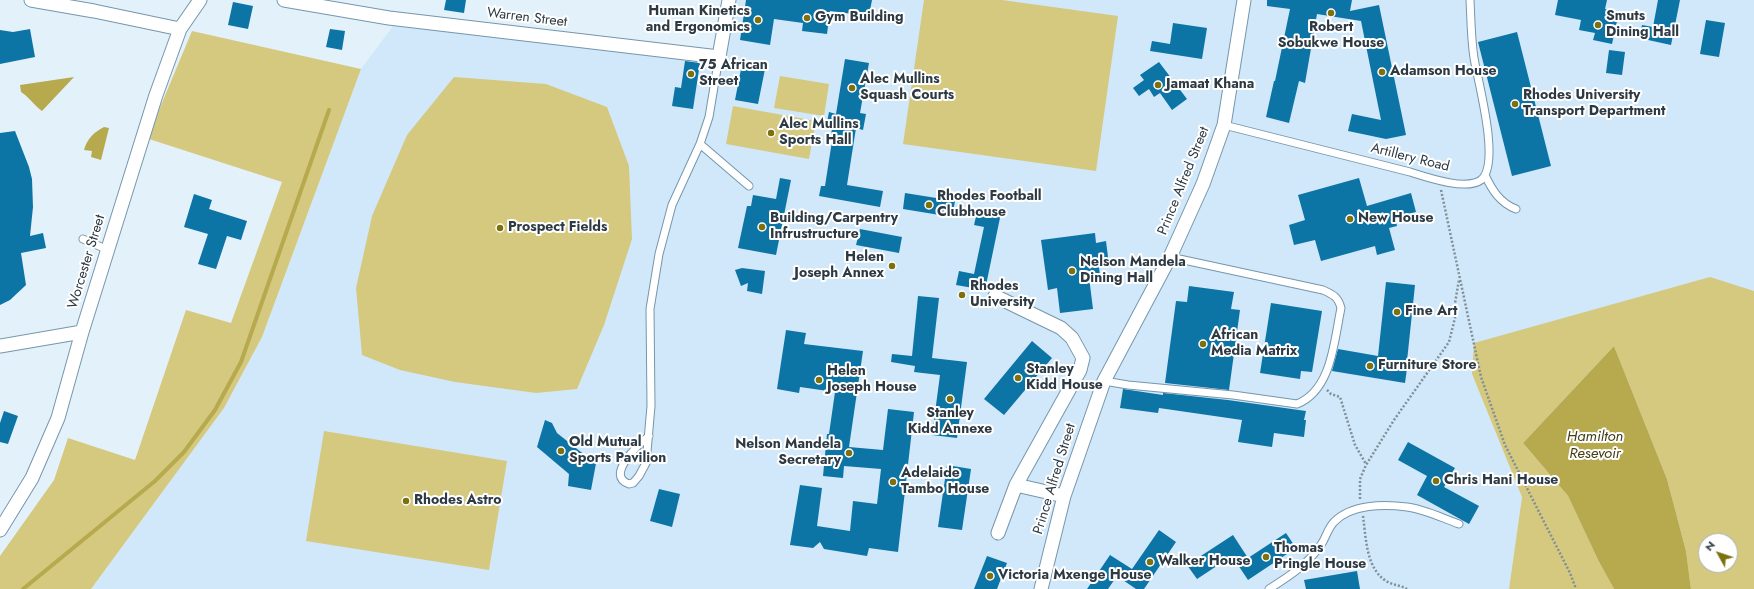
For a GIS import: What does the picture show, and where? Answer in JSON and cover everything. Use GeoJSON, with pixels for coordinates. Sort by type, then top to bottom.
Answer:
{"type":"FeatureCollection","features":[{"type":"Feature","properties":{"kind":"street"},"geometry":{"type":"LineString","coordinates":[[31,0],[95,5],[180,29]]}},
{"type":"Feature","properties":{"kind":"street","name":"Worcester Street"},"geometry":{"type":"LineString","coordinates":[[0,530],[32,478],[58,418],[82,332],[156,95],[180,29],[200,0]]}},
{"type":"Feature","properties":{"kind":"street","name":"Warren Street"},"geometry":{"type":"LineString","coordinates":[[284,0],[389,18],[719,57]]}},
{"type":"Feature","properties":{"kind":"street"},"geometry":{"type":"LineString","coordinates":[[719,57],[729,0]]}},
{"type":"Feature","properties":{"kind":"street","name":"Prince Alfred Street"},"geometry":{"type":"LineString","coordinates":[[1041,589],[1064,496],[1104,381],[1170,257],[1203,184],[1224,125],[1244,0]]}},
{"type":"Feature","properties":{"kind":"street"},"geometry":{"type":"LineString","coordinates":[[995,296],[1061,328],[1072,338],[1083,358],[1080,370],[1016,485],[998,532]]}},
{"type":"Feature","properties":{"kind":"street"},"geometry":{"type":"LineString","coordinates":[[0,346],[82,332]]}},
{"type":"Feature","properties":{"kind":"street"},"geometry":{"type":"LineString","coordinates":[[1016,485],[1064,496]]}},
{"type":"Feature","properties":{"kind":"lane"},"geometry":{"type":"LineString","coordinates":[[1470,0],[1474,57],[1490,145],[1489,163],[1485,175],[1494,192],[1508,206],[1516,209]]}},
{"type":"Feature","properties":{"kind":"lane"},"geometry":{"type":"LineString","coordinates":[[649,436],[628,456],[622,467],[621,475],[626,483],[629,484],[633,482],[639,476],[646,463],[649,436],[651,406],[650,309],[656,267],[672,205],[700,144],[709,117],[719,57]]}},
{"type":"Feature","properties":{"kind":"lane","name":"Artillery Road"},"geometry":{"type":"LineString","coordinates":[[1224,125],[1410,172],[1439,181],[1473,183],[1481,180],[1485,175]]}},
{"type":"Feature","properties":{"kind":"lane"},"geometry":{"type":"LineString","coordinates":[[700,144],[749,186]]}},
{"type":"Feature","properties":{"kind":"lane"},"geometry":{"type":"LineString","coordinates":[[83,239],[108,250]]}},
{"type":"Feature","properties":{"kind":"lane"},"geometry":{"type":"LineString","coordinates":[[1104,381],[1128,385],[1233,395],[1297,404],[1307,400],[1322,384],[1328,371],[1342,308],[1335,295],[1323,290],[1170,257]]}},
{"type":"Feature","properties":{"kind":"lane"},"geometry":{"type":"LineString","coordinates":[[1269,589],[1287,577],[1313,556],[1333,523],[1345,512],[1361,508],[1407,507],[1430,513],[1459,524]]}},
{"type":"Feature","properties":{"kind":"path"},"geometry":{"type":"LineString","coordinates":[[1439,181],[1481,377],[1505,445],[1570,573],[1576,589]]}},
{"type":"Feature","properties":{"kind":"path"},"geometry":{"type":"LineString","coordinates":[[1406,589],[1387,582],[1377,574],[1370,560],[1359,492],[1360,479],[1366,464],[1394,420],[1449,342],[1455,318],[1454,303],[1460,278]]}},
{"type":"Feature","properties":{"kind":"path"},"geometry":{"type":"LineString","coordinates":[[1322,384],[1331,394],[1340,397],[1355,445],[1366,464]]}},
{"type":"Feature","properties":{"kind":"shaded area","name":"Rhodes University"},"geometry":{"type":"Polygon","coordinates":[[[734,0],[1754,0],[1754,291],[1472,374],[1522,497],[1509,589],[91,589],[224,408],[262,337],[361,69],[396,22],[724,61],[734,0]]]}},
{"type":"Feature","properties":{"kind":"shaded area"},"geometry":{"type":"Polygon","coordinates":[[[924,0],[1002,0],[1118,16],[1096,171],[903,144],[924,0]]]}},
{"type":"Feature","properties":{"kind":"shaded area"},"geometry":{"type":"Polygon","coordinates":[[[192,31],[361,69],[262,337],[224,408],[91,589],[0,589],[0,556],[54,480],[68,438],[135,460],[186,310],[231,323],[282,182],[149,139],[151,129],[192,31]]]}},
{"type":"Feature","properties":{"kind":"shaded area"},"geometry":{"type":"Polygon","coordinates":[[[780,76],[829,84],[824,116],[774,108],[780,76]]]}},
{"type":"Feature","properties":{"kind":"shaded area","name":"Prospect Fields"},"geometry":{"type":"Polygon","coordinates":[[[454,77],[546,84],[607,107],[629,166],[632,239],[604,325],[577,389],[536,393],[455,382],[400,370],[362,355],[356,288],[372,216],[407,135],[454,77]]]}},
{"type":"Feature","properties":{"kind":"shaded area","name":"Alec Mullins Sports Hall"},"geometry":{"type":"Polygon","coordinates":[[[733,106],[816,121],[809,159],[726,144],[733,106]]]}},
{"type":"Feature","properties":{"kind":"shaded area"},"geometry":{"type":"Polygon","coordinates":[[[1710,277],[1754,291],[1754,589],[1691,589],[1686,551],[1667,479],[1614,346],[1523,443],[1568,496],[1598,560],[1614,589],[1509,589],[1522,497],[1472,374],[1474,343],[1710,277]]]}},
{"type":"Feature","properties":{"kind":"shaded area","name":"Rhodes Astro"},"geometry":{"type":"Polygon","coordinates":[[[324,431],[507,461],[489,570],[306,541],[324,431]]]}},
{"type":"Feature","properties":{"kind":"water"},"geometry":{"type":"Polygon","coordinates":[[[74,77],[42,111],[21,92],[20,85],[74,77]]]}},
{"type":"Feature","properties":{"kind":"water"},"geometry":{"type":"Polygon","coordinates":[[[104,127],[109,128],[101,160],[91,157],[92,151],[84,150],[91,136],[104,127]]]}},
{"type":"Feature","properties":{"kind":"water","name":"Hamilton Resevoir"},"geometry":{"type":"Polygon","coordinates":[[[1614,346],[1667,479],[1686,551],[1691,589],[1614,589],[1598,560],[1568,496],[1523,443],[1614,346]]]}},
{"type":"Feature","properties":{"kind":"building"},"geometry":{"type":"Polygon","coordinates":[[[446,0],[466,0],[464,13],[444,10],[446,0]]]}},
{"type":"Feature","properties":{"kind":"building"},"geometry":{"type":"Polygon","coordinates":[[[746,0],[872,0],[869,16],[830,11],[827,34],[802,31],[803,23],[774,19],[770,45],[740,40],[746,0]]]}},
{"type":"Feature","properties":{"kind":"building"},"geometry":{"type":"Polygon","coordinates":[[[1267,0],[1352,0],[1350,11],[1379,5],[1406,135],[1386,139],[1348,131],[1352,114],[1381,120],[1361,21],[1317,14],[1305,83],[1299,81],[1289,123],[1266,117],[1290,9],[1267,6],[1267,0]]]}},
{"type":"Feature","properties":{"kind":"building","name":"Smuts Dining Hall"},"geometry":{"type":"Polygon","coordinates":[[[1558,0],[1607,0],[1605,9],[1619,12],[1612,44],[1593,40],[1595,33],[1579,30],[1581,20],[1555,15],[1558,0]]]}},
{"type":"Feature","properties":{"kind":"building"},"geometry":{"type":"Polygon","coordinates":[[[1658,0],[1680,0],[1671,45],[1639,38],[1642,25],[1653,27],[1658,0]]]}},
{"type":"Feature","properties":{"kind":"building"},"geometry":{"type":"Polygon","coordinates":[[[233,2],[253,6],[248,29],[228,25],[233,2]]]}},
{"type":"Feature","properties":{"kind":"building"},"geometry":{"type":"Polygon","coordinates":[[[1706,20],[1725,23],[1719,57],[1700,54],[1706,20]]]}},
{"type":"Feature","properties":{"kind":"building"},"geometry":{"type":"Polygon","coordinates":[[[1173,23],[1207,28],[1202,59],[1150,51],[1152,41],[1170,44],[1173,23]]]}},
{"type":"Feature","properties":{"kind":"building"},"geometry":{"type":"Polygon","coordinates":[[[30,29],[35,57],[0,64],[0,30],[13,32],[30,29]]]}},
{"type":"Feature","properties":{"kind":"building"},"geometry":{"type":"Polygon","coordinates":[[[330,29],[345,31],[342,50],[326,47],[330,29]]]}},
{"type":"Feature","properties":{"kind":"building","name":"Rhodes University Transport Department"},"geometry":{"type":"Polygon","coordinates":[[[1517,32],[1551,166],[1512,176],[1478,42],[1517,32]]]}},
{"type":"Feature","properties":{"kind":"building"},"geometry":{"type":"Polygon","coordinates":[[[1609,50],[1625,52],[1622,75],[1606,73],[1609,50]]]}},
{"type":"Feature","properties":{"kind":"building"},"geometry":{"type":"Polygon","coordinates":[[[845,59],[869,63],[860,113],[866,114],[863,130],[856,128],[847,185],[883,191],[880,207],[819,196],[821,186],[825,186],[832,141],[830,141],[833,123],[827,122],[829,112],[836,114],[845,59]]]}},
{"type":"Feature","properties":{"kind":"building","name":"75 African Street"},"geometry":{"type":"Polygon","coordinates":[[[685,61],[700,63],[693,109],[672,106],[675,87],[681,88],[685,61]]]}},
{"type":"Feature","properties":{"kind":"building","name":"Jamaat Khana"},"geometry":{"type":"Polygon","coordinates":[[[1159,62],[1187,99],[1172,110],[1160,93],[1154,97],[1149,89],[1139,96],[1133,88],[1144,80],[1140,75],[1159,62]]]}},
{"type":"Feature","properties":{"kind":"building"},"geometry":{"type":"Polygon","coordinates":[[[742,64],[765,69],[758,104],[735,100],[742,64]]]}},
{"type":"Feature","properties":{"kind":"building"},"geometry":{"type":"Polygon","coordinates":[[[15,131],[32,179],[33,207],[30,236],[43,233],[46,248],[21,253],[26,285],[10,300],[0,305],[0,133],[15,131]]]}},
{"type":"Feature","properties":{"kind":"building","name":"Building/Carpentry Infrustructure"},"geometry":{"type":"Polygon","coordinates":[[[780,178],[791,180],[776,255],[738,248],[747,206],[751,206],[753,195],[776,199],[780,178]]]}},
{"type":"Feature","properties":{"kind":"building","name":"New House"},"geometry":{"type":"Polygon","coordinates":[[[1359,178],[1367,206],[1411,193],[1416,212],[1395,217],[1397,226],[1389,228],[1395,250],[1377,255],[1375,246],[1321,261],[1315,240],[1294,245],[1289,225],[1305,220],[1298,195],[1359,178]]]}},
{"type":"Feature","properties":{"kind":"building","name":"Rhodes Football Clubhouse"},"geometry":{"type":"Polygon","coordinates":[[[905,193],[955,201],[952,217],[903,209],[905,193]]]}},
{"type":"Feature","properties":{"kind":"building"},"geometry":{"type":"Polygon","coordinates":[[[194,194],[212,200],[209,209],[247,221],[241,240],[227,236],[216,269],[198,264],[208,234],[184,227],[194,194]]]}},
{"type":"Feature","properties":{"kind":"building"},"geometry":{"type":"Polygon","coordinates":[[[978,208],[1001,213],[985,290],[956,285],[959,271],[974,274],[984,227],[974,225],[978,208]]]}},
{"type":"Feature","properties":{"kind":"building","name":"Helen Joseph Annex"},"geometry":{"type":"Polygon","coordinates":[[[860,229],[902,237],[899,253],[856,245],[860,229]]]}},
{"type":"Feature","properties":{"kind":"building","name":"Nelson Mandela Dining Hall"},"geometry":{"type":"Polygon","coordinates":[[[1095,233],[1096,243],[1106,241],[1109,265],[1099,267],[1100,276],[1089,277],[1093,309],[1060,313],[1057,288],[1048,290],[1041,240],[1095,233]]]}},
{"type":"Feature","properties":{"kind":"building"},"geometry":{"type":"Polygon","coordinates":[[[742,268],[765,271],[762,294],[747,291],[748,283],[741,286],[735,270],[742,268]]]}},
{"type":"Feature","properties":{"kind":"building"},"geometry":{"type":"Polygon","coordinates":[[[1386,282],[1415,285],[1405,383],[1332,371],[1338,349],[1378,356],[1386,282]]]}},
{"type":"Feature","properties":{"kind":"building","name":"African Media Matrix"},"geometry":{"type":"Polygon","coordinates":[[[1189,286],[1234,292],[1231,309],[1240,310],[1229,390],[1165,383],[1176,301],[1187,302],[1189,286]]]}},
{"type":"Feature","properties":{"kind":"building"},"geometry":{"type":"Polygon","coordinates":[[[918,296],[939,298],[932,358],[967,362],[957,438],[932,435],[940,375],[914,372],[915,366],[891,362],[892,354],[912,356],[918,296]]]}},
{"type":"Feature","properties":{"kind":"building"},"geometry":{"type":"Polygon","coordinates":[[[1271,303],[1322,311],[1312,372],[1301,371],[1300,379],[1260,373],[1271,303]]]}},
{"type":"Feature","properties":{"kind":"building"},"geometry":{"type":"Polygon","coordinates":[[[786,330],[806,333],[804,344],[863,351],[849,447],[883,450],[888,409],[914,412],[898,552],[869,548],[867,556],[824,549],[820,542],[813,548],[790,545],[800,485],[822,488],[817,526],[850,531],[853,501],[877,504],[881,469],[844,466],[843,478],[823,476],[827,434],[829,434],[835,392],[800,387],[799,393],[777,389],[786,330]]]}},
{"type":"Feature","properties":{"kind":"building","name":"Stanley Kidd House"},"geometry":{"type":"Polygon","coordinates":[[[1032,341],[1052,358],[1004,415],[984,399],[1032,341]]]}},
{"type":"Feature","properties":{"kind":"building"},"geometry":{"type":"Polygon","coordinates":[[[1123,389],[1163,395],[1163,393],[1228,400],[1306,411],[1304,420],[1306,420],[1304,437],[1274,433],[1272,447],[1238,442],[1242,420],[1159,408],[1158,413],[1120,408],[1123,389]]]}},
{"type":"Feature","properties":{"kind":"building"},"geometry":{"type":"Polygon","coordinates":[[[4,411],[18,416],[8,444],[0,442],[0,423],[4,411]]]}},
{"type":"Feature","properties":{"kind":"building","name":"Old Mutual Sports Pavilion"},"geometry":{"type":"Polygon","coordinates":[[[545,420],[552,423],[557,433],[586,456],[597,458],[591,490],[568,486],[569,474],[537,447],[545,420]]]}},
{"type":"Feature","properties":{"kind":"building","name":"Chris Hani House"},"geometry":{"type":"Polygon","coordinates":[[[1408,442],[1455,468],[1444,487],[1479,506],[1469,524],[1417,495],[1427,476],[1398,460],[1408,442]]]}},
{"type":"Feature","properties":{"kind":"building"},"geometry":{"type":"Polygon","coordinates":[[[947,465],[971,469],[962,530],[938,527],[947,465]]]}},
{"type":"Feature","properties":{"kind":"building"},"geometry":{"type":"Polygon","coordinates":[[[659,489],[680,494],[672,527],[650,521],[659,489]]]}},
{"type":"Feature","properties":{"kind":"building","name":"Walker House"},"geometry":{"type":"Polygon","coordinates":[[[1159,530],[1176,542],[1144,589],[1136,589],[1117,576],[1108,589],[1087,589],[1110,555],[1132,569],[1159,530]]]}},
{"type":"Feature","properties":{"kind":"building","name":"Thomas Pringle House"},"geometry":{"type":"Polygon","coordinates":[[[1286,533],[1296,548],[1248,580],[1232,556],[1197,579],[1187,565],[1233,535],[1248,558],[1286,533]]]}},
{"type":"Feature","properties":{"kind":"building","name":"Victoria Mxenge House"},"geometry":{"type":"Polygon","coordinates":[[[987,556],[1007,563],[997,589],[974,589],[987,556]]]}},
{"type":"Feature","properties":{"kind":"building"},"geometry":{"type":"Polygon","coordinates":[[[1357,571],[1360,589],[1306,589],[1304,580],[1357,571]]]}},
{"type":"Feature","properties":{"kind":"waterway"},"geometry":{"type":"LineString","coordinates":[[23,589],[155,481],[184,452],[215,410],[241,362],[329,110]]}},
{"type":"Feature","properties":{"kind":"place","name":"Robert Sobukwe House"},"geometry":{"type":"Point","coordinates":[1331,13]}},
{"type":"Feature","properties":{"kind":"place","name":"Gym Building"},"geometry":{"type":"Point","coordinates":[807,18]}},
{"type":"Feature","properties":{"kind":"place","name":"Human Kinetics and Ergonomics"},"geometry":{"type":"Point","coordinates":[758,20]}},
{"type":"Feature","properties":{"kind":"place","name":"Smuts Dining Hall"},"geometry":{"type":"Point","coordinates":[1598,25]}},
{"type":"Feature","properties":{"kind":"place","name":"Adamson House"},"geometry":{"type":"Point","coordinates":[1382,72]}},
{"type":"Feature","properties":{"kind":"place","name":"75 African Street"},"geometry":{"type":"Point","coordinates":[691,74]}},
{"type":"Feature","properties":{"kind":"place","name":"Jamaat Khana"},"geometry":{"type":"Point","coordinates":[1158,85]}},
{"type":"Feature","properties":{"kind":"place","name":"Alec Mullins Squash Courts"},"geometry":{"type":"Point","coordinates":[852,88]}},
{"type":"Feature","properties":{"kind":"place","name":"Rhodes University Transport Department"},"geometry":{"type":"Point","coordinates":[1515,104]}},
{"type":"Feature","properties":{"kind":"place","name":"Alec Mullins Sports Hall"},"geometry":{"type":"Point","coordinates":[771,133]}},
{"type":"Feature","properties":{"kind":"place","name":"Rhodes Football Clubhouse"},"geometry":{"type":"Point","coordinates":[929,205]}},
{"type":"Feature","properties":{"kind":"place","name":"New House"},"geometry":{"type":"Point","coordinates":[1350,219]}},
{"type":"Feature","properties":{"kind":"place","name":"Building/Carpentry Infrustructure"},"geometry":{"type":"Point","coordinates":[762,227]}},
{"type":"Feature","properties":{"kind":"place","name":"Prospect Fields"},"geometry":{"type":"Point","coordinates":[500,228]}},
{"type":"Feature","properties":{"kind":"place","name":"Helen Joseph Annex"},"geometry":{"type":"Point","coordinates":[892,266]}},
{"type":"Feature","properties":{"kind":"place","name":"Nelson Mandela Dining Hall"},"geometry":{"type":"Point","coordinates":[1072,271]}},
{"type":"Feature","properties":{"kind":"place","name":"Rhodes University"},"geometry":{"type":"Point","coordinates":[962,295]}},
{"type":"Feature","properties":{"kind":"place","name":"Fine Art"},"geometry":{"type":"Point","coordinates":[1397,312]}},
{"type":"Feature","properties":{"kind":"place","name":"African Media Matrix"},"geometry":{"type":"Point","coordinates":[1203,344]}},
{"type":"Feature","properties":{"kind":"place","name":"Furniture Store"},"geometry":{"type":"Point","coordinates":[1370,366]}},
{"type":"Feature","properties":{"kind":"place","name":"Stanley Kidd House"},"geometry":{"type":"Point","coordinates":[1018,378]}},
{"type":"Feature","properties":{"kind":"place","name":"Helen Joseph House"},"geometry":{"type":"Point","coordinates":[819,380]}},
{"type":"Feature","properties":{"kind":"place","name":"Stanley Kidd Annexe"},"geometry":{"type":"Point","coordinates":[950,399]}},
{"type":"Feature","properties":{"kind":"place","name":"Old Mutual Sports Pavilion"},"geometry":{"type":"Point","coordinates":[561,451]}},
{"type":"Feature","properties":{"kind":"place","name":"Nelson Mandela Secretary"},"geometry":{"type":"Point","coordinates":[849,453]}},
{"type":"Feature","properties":{"kind":"place","name":"Chris Hani House"},"geometry":{"type":"Point","coordinates":[1436,481]}},
{"type":"Feature","properties":{"kind":"place","name":"Adelaide Tambo House"},"geometry":{"type":"Point","coordinates":[893,482]}},
{"type":"Feature","properties":{"kind":"place","name":"Rhodes Astro"},"geometry":{"type":"Point","coordinates":[406,501]}},
{"type":"Feature","properties":{"kind":"place","name":"Thomas Pringle House"},"geometry":{"type":"Point","coordinates":[1266,557]}},
{"type":"Feature","properties":{"kind":"place","name":"Walker House"},"geometry":{"type":"Point","coordinates":[1150,562]}},
{"type":"Feature","properties":{"kind":"place","name":"Victoria Mxenge House"},"geometry":{"type":"Point","coordinates":[990,576]}}]}
